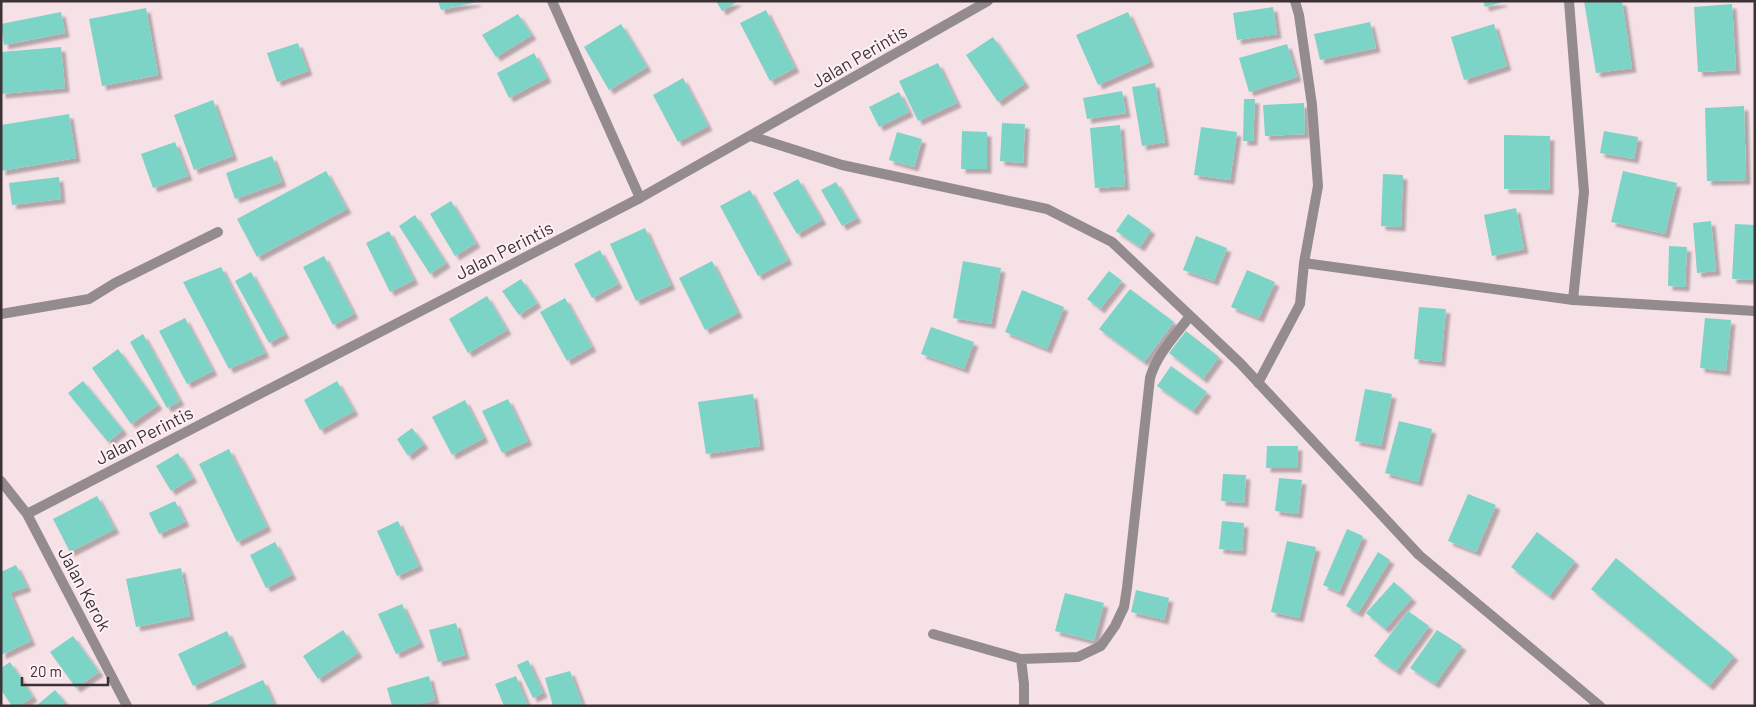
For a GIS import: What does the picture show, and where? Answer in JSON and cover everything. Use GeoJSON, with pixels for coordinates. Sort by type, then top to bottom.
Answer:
{"type":"FeatureCollection","features":[{"type":"Feature","properties":{"kind":"street"},"geometry":{"type":"LineString","coordinates":[[552,1],[640,198]]}},
{"type":"Feature","properties":{"kind":"street","name":"Jalan Perintis"},"geometry":{"type":"LineString","coordinates":[[27,514],[640,198],[988,1]]}},
{"type":"Feature","properties":{"kind":"street"},"geometry":{"type":"LineString","coordinates":[[1258,383],[1300,304],[1304,263],[1318,186],[1312,105],[1300,15],[1295,1]]}},
{"type":"Feature","properties":{"kind":"street"},"geometry":{"type":"LineString","coordinates":[[1569,1],[1584,192],[1573,300]]}},
{"type":"Feature","properties":{"kind":"street"},"geometry":{"type":"LineString","coordinates":[[751,136],[842,165],[1047,209],[1112,242],[1240,364],[1418,555],[1600,706]]}},
{"type":"Feature","properties":{"kind":"street"},"geometry":{"type":"LineString","coordinates":[[1,314],[89,299],[115,283],[218,232]]}},
{"type":"Feature","properties":{"kind":"street"},"geometry":{"type":"LineString","coordinates":[[1304,263],[1573,300],[1755,311]]}},
{"type":"Feature","properties":{"kind":"street"},"geometry":{"type":"LineString","coordinates":[[933,634],[1021,659],[1078,657],[1102,646],[1124,607],[1150,378],[1161,354],[1190,316]]}},
{"type":"Feature","properties":{"kind":"street","name":"Jalan Kerok"},"geometry":{"type":"LineString","coordinates":[[1,481],[27,514],[127,706]]}},
{"type":"Feature","properties":{"kind":"street"},"geometry":{"type":"LineString","coordinates":[[1021,659],[1024,706]]}},
{"type":"Feature","properties":{"kind":"building"},"geometry":{"type":"Polygon","coordinates":[[[438,1],[476,1],[477,2],[441,10],[438,1]]]}},
{"type":"Feature","properties":{"kind":"building"},"geometry":{"type":"Polygon","coordinates":[[[716,1],[738,1],[722,11],[716,1]]]}},
{"type":"Feature","properties":{"kind":"building"},"geometry":{"type":"Polygon","coordinates":[[[1483,1],[1503,1],[1503,2],[1485,7],[1483,1]]]}},
{"type":"Feature","properties":{"kind":"building"},"geometry":{"type":"Polygon","coordinates":[[[1584,1],[1622,1],[1632,68],[1596,73],[1584,1]]]}},
{"type":"Feature","properties":{"kind":"building"},"geometry":{"type":"Polygon","coordinates":[[[1732,4],[1736,70],[1698,72],[1694,7],[1732,4]]]}},
{"type":"Feature","properties":{"kind":"building"},"geometry":{"type":"Polygon","coordinates":[[[1273,7],[1277,34],[1237,40],[1233,13],[1273,7]]]}},
{"type":"Feature","properties":{"kind":"building"},"geometry":{"type":"Polygon","coordinates":[[[146,8],[158,75],[102,86],[89,19],[146,8]]]}},
{"type":"Feature","properties":{"kind":"building"},"geometry":{"type":"Polygon","coordinates":[[[766,10],[795,68],[770,81],[740,23],[766,10]]]}},
{"type":"Feature","properties":{"kind":"building"},"geometry":{"type":"Polygon","coordinates":[[[61,12],[65,33],[4,45],[1,24],[61,12]]]}},
{"type":"Feature","properties":{"kind":"building"},"geometry":{"type":"Polygon","coordinates":[[[1128,12],[1150,62],[1098,85],[1076,35],[1128,12]]]}},
{"type":"Feature","properties":{"kind":"building"},"geometry":{"type":"Polygon","coordinates":[[[518,14],[532,35],[496,57],[482,35],[518,14]]]}},
{"type":"Feature","properties":{"kind":"building"},"geometry":{"type":"Polygon","coordinates":[[[1370,22],[1376,48],[1320,60],[1314,34],[1370,22]]]}},
{"type":"Feature","properties":{"kind":"building"},"geometry":{"type":"Polygon","coordinates":[[[621,24],[647,67],[609,90],[584,47],[621,24]]]}},
{"type":"Feature","properties":{"kind":"building"},"geometry":{"type":"Polygon","coordinates":[[[1494,24],[1507,66],[1464,80],[1451,37],[1494,24]]]}},
{"type":"Feature","properties":{"kind":"building"},"geometry":{"type":"Polygon","coordinates":[[[993,37],[1025,83],[998,102],[966,55],[993,37]]]}},
{"type":"Feature","properties":{"kind":"building"},"geometry":{"type":"Polygon","coordinates":[[[298,43],[308,71],[277,82],[267,53],[298,43]]]}},
{"type":"Feature","properties":{"kind":"building"},"geometry":{"type":"Polygon","coordinates":[[[1287,44],[1297,77],[1249,92],[1239,58],[1287,44]]]}},
{"type":"Feature","properties":{"kind":"building"},"geometry":{"type":"Polygon","coordinates":[[[61,47],[65,88],[1,94],[1,52],[61,47]]]}},
{"type":"Feature","properties":{"kind":"building"},"geometry":{"type":"Polygon","coordinates":[[[534,53],[547,78],[509,98],[497,73],[534,53]]]}},
{"type":"Feature","properties":{"kind":"building"},"geometry":{"type":"Polygon","coordinates":[[[938,63],[957,103],[918,121],[899,81],[938,63]]]}},
{"type":"Feature","properties":{"kind":"building"},"geometry":{"type":"Polygon","coordinates":[[[683,78],[708,126],[678,142],[653,95],[683,78]]]}},
{"type":"Feature","properties":{"kind":"building"},"geometry":{"type":"Polygon","coordinates":[[[1155,83],[1165,142],[1142,146],[1132,87],[1155,83]]]}},
{"type":"Feature","properties":{"kind":"building"},"geometry":{"type":"Polygon","coordinates":[[[1122,91],[1126,113],[1087,119],[1083,98],[1122,91]]]}},
{"type":"Feature","properties":{"kind":"building"},"geometry":{"type":"Polygon","coordinates":[[[899,92],[909,112],[879,127],[869,107],[899,92]]]}},
{"type":"Feature","properties":{"kind":"building"},"geometry":{"type":"Polygon","coordinates":[[[1244,99],[1255,99],[1253,141],[1243,141],[1244,99]]]}},
{"type":"Feature","properties":{"kind":"building"},"geometry":{"type":"Polygon","coordinates":[[[213,100],[233,156],[194,170],[174,115],[213,100]]]}},
{"type":"Feature","properties":{"kind":"building"},"geometry":{"type":"Polygon","coordinates":[[[1304,103],[1305,134],[1265,136],[1263,105],[1304,103]]]}},
{"type":"Feature","properties":{"kind":"building"},"geometry":{"type":"Polygon","coordinates":[[[1744,106],[1746,180],[1707,181],[1705,108],[1744,106]]]}},
{"type":"Feature","properties":{"kind":"building"},"geometry":{"type":"Polygon","coordinates":[[[69,114],[76,158],[1,171],[1,125],[69,114]]]}},
{"type":"Feature","properties":{"kind":"building"},"geometry":{"type":"Polygon","coordinates":[[[1002,123],[1025,124],[1023,163],[1000,161],[1002,123]]]}},
{"type":"Feature","properties":{"kind":"building"},"geometry":{"type":"Polygon","coordinates":[[[1120,125],[1125,186],[1095,188],[1090,128],[1120,125]]]}},
{"type":"Feature","properties":{"kind":"building"},"geometry":{"type":"Polygon","coordinates":[[[1201,127],[1237,132],[1230,180],[1194,175],[1201,127]]]}},
{"type":"Feature","properties":{"kind":"building"},"geometry":{"type":"Polygon","coordinates":[[[962,131],[987,132],[987,169],[961,169],[962,131]]]}},
{"type":"Feature","properties":{"kind":"building"},"geometry":{"type":"Polygon","coordinates":[[[1604,131],[1638,137],[1634,159],[1600,153],[1604,131]]]}},
{"type":"Feature","properties":{"kind":"building"},"geometry":{"type":"Polygon","coordinates":[[[897,132],[922,139],[914,167],[889,160],[897,132]]]}},
{"type":"Feature","properties":{"kind":"building"},"geometry":{"type":"Polygon","coordinates":[[[1504,135],[1550,136],[1549,190],[1504,189],[1504,135]]]}},
{"type":"Feature","properties":{"kind":"building"},"geometry":{"type":"Polygon","coordinates":[[[175,142],[188,176],[153,188],[141,154],[175,142]]]}},
{"type":"Feature","properties":{"kind":"building"},"geometry":{"type":"Polygon","coordinates":[[[272,156],[282,182],[235,199],[226,173],[272,156]]]}},
{"type":"Feature","properties":{"kind":"building"},"geometry":{"type":"Polygon","coordinates":[[[326,171],[347,209],[257,257],[237,219],[326,171]]]}},
{"type":"Feature","properties":{"kind":"building"},"geometry":{"type":"Polygon","coordinates":[[[1623,171],[1677,183],[1665,234],[1611,222],[1623,171]]]}},
{"type":"Feature","properties":{"kind":"building"},"geometry":{"type":"Polygon","coordinates":[[[1383,174],[1403,175],[1401,227],[1381,226],[1383,174]]]}},
{"type":"Feature","properties":{"kind":"building"},"geometry":{"type":"Polygon","coordinates":[[[59,177],[61,199],[12,205],[9,183],[59,177]]]}},
{"type":"Feature","properties":{"kind":"building"},"geometry":{"type":"Polygon","coordinates":[[[798,179],[822,220],[797,234],[773,193],[798,179]]]}},
{"type":"Feature","properties":{"kind":"building"},"geometry":{"type":"Polygon","coordinates":[[[836,182],[857,218],[842,226],[821,190],[836,182]]]}},
{"type":"Feature","properties":{"kind":"building"},"geometry":{"type":"Polygon","coordinates":[[[750,190],[788,260],[758,276],[720,206],[750,190]]]}},
{"type":"Feature","properties":{"kind":"building"},"geometry":{"type":"Polygon","coordinates":[[[451,201],[476,243],[455,256],[430,214],[451,201]]]}},
{"type":"Feature","properties":{"kind":"building"},"geometry":{"type":"Polygon","coordinates":[[[1516,208],[1524,249],[1492,256],[1484,215],[1516,208]]]}},
{"type":"Feature","properties":{"kind":"building"},"geometry":{"type":"Polygon","coordinates":[[[1128,214],[1151,230],[1140,247],[1116,231],[1128,214]]]}},
{"type":"Feature","properties":{"kind":"building"},"geometry":{"type":"Polygon","coordinates":[[[415,215],[446,263],[430,274],[399,226],[415,215]]]}},
{"type":"Feature","properties":{"kind":"building"},"geometry":{"type":"Polygon","coordinates":[[[1711,221],[1716,271],[1697,273],[1693,223],[1711,221]]]}},
{"type":"Feature","properties":{"kind":"building"},"geometry":{"type":"Polygon","coordinates":[[[1735,224],[1755,225],[1755,280],[1732,279],[1735,224]]]}},
{"type":"Feature","properties":{"kind":"building"},"geometry":{"type":"Polygon","coordinates":[[[645,228],[671,285],[636,301],[610,244],[645,228]]]}},
{"type":"Feature","properties":{"kind":"building"},"geometry":{"type":"Polygon","coordinates":[[[389,231],[414,280],[390,292],[366,243],[389,231]]]}},
{"type":"Feature","properties":{"kind":"building"},"geometry":{"type":"Polygon","coordinates":[[[1196,236],[1227,248],[1214,281],[1183,270],[1196,236]]]}},
{"type":"Feature","properties":{"kind":"building"},"geometry":{"type":"Polygon","coordinates":[[[1669,246],[1687,247],[1685,287],[1668,286],[1669,246]]]}},
{"type":"Feature","properties":{"kind":"building"},"geometry":{"type":"Polygon","coordinates":[[[600,250],[618,284],[592,298],[574,264],[600,250]]]}},
{"type":"Feature","properties":{"kind":"building"},"geometry":{"type":"Polygon","coordinates":[[[324,256],[354,314],[333,325],[303,267],[324,256]]]}},
{"type":"Feature","properties":{"kind":"building"},"geometry":{"type":"Polygon","coordinates":[[[712,261],[738,313],[705,330],[679,278],[712,261]]]}},
{"type":"Feature","properties":{"kind":"building"},"geometry":{"type":"Polygon","coordinates":[[[963,261],[1001,268],[991,324],[953,318],[963,261]]]}},
{"type":"Feature","properties":{"kind":"building"},"geometry":{"type":"Polygon","coordinates":[[[221,267],[265,353],[229,369],[183,282],[221,267]]]}},
{"type":"Feature","properties":{"kind":"building"},"geometry":{"type":"Polygon","coordinates":[[[1247,270],[1275,282],[1259,318],[1231,307],[1247,270]]]}},
{"type":"Feature","properties":{"kind":"building"},"geometry":{"type":"Polygon","coordinates":[[[1109,271],[1122,281],[1100,309],[1087,299],[1109,271]]]}},
{"type":"Feature","properties":{"kind":"building"},"geometry":{"type":"Polygon","coordinates":[[[251,272],[285,334],[269,343],[235,281],[251,272]]]}},
{"type":"Feature","properties":{"kind":"building"},"geometry":{"type":"Polygon","coordinates":[[[521,279],[537,303],[519,315],[502,291],[521,279]]]}},
{"type":"Feature","properties":{"kind":"building"},"geometry":{"type":"Polygon","coordinates":[[[1130,289],[1174,322],[1144,362],[1099,329],[1130,289]]]}},
{"type":"Feature","properties":{"kind":"building"},"geometry":{"type":"Polygon","coordinates":[[[1022,290],[1064,307],[1047,349],[1005,332],[1022,290]]]}},
{"type":"Feature","properties":{"kind":"building"},"geometry":{"type":"Polygon","coordinates":[[[487,296],[507,330],[468,353],[449,319],[487,296]]]}},
{"type":"Feature","properties":{"kind":"building"},"geometry":{"type":"Polygon","coordinates":[[[565,298],[592,347],[567,361],[540,312],[565,298]]]}},
{"type":"Feature","properties":{"kind":"building"},"geometry":{"type":"Polygon","coordinates":[[[1419,307],[1446,309],[1441,362],[1414,359],[1419,307]]]}},
{"type":"Feature","properties":{"kind":"building"},"geometry":{"type":"Polygon","coordinates":[[[185,318],[213,371],[187,384],[159,331],[185,318]]]}},
{"type":"Feature","properties":{"kind":"building"},"geometry":{"type":"Polygon","coordinates":[[[1705,318],[1731,320],[1726,371],[1700,368],[1705,318]]]}},
{"type":"Feature","properties":{"kind":"building"},"geometry":{"type":"Polygon","coordinates":[[[931,327],[974,342],[964,369],[921,354],[931,327]]]}},
{"type":"Feature","properties":{"kind":"building"},"geometry":{"type":"Polygon","coordinates":[[[1186,331],[1219,357],[1203,379],[1169,353],[1186,331]]]}},
{"type":"Feature","properties":{"kind":"building"},"geometry":{"type":"Polygon","coordinates":[[[143,334],[180,401],[167,408],[130,342],[143,334]]]}},
{"type":"Feature","properties":{"kind":"building"},"geometry":{"type":"Polygon","coordinates":[[[118,349],[158,405],[131,424],[92,368],[118,349]]]}},
{"type":"Feature","properties":{"kind":"building"},"geometry":{"type":"Polygon","coordinates":[[[1171,366],[1207,392],[1193,411],[1157,386],[1171,366]]]}},
{"type":"Feature","properties":{"kind":"building"},"geometry":{"type":"Polygon","coordinates":[[[83,381],[123,430],[108,442],[68,393],[83,381]]]}},
{"type":"Feature","properties":{"kind":"building"},"geometry":{"type":"Polygon","coordinates":[[[337,381],[354,411],[320,430],[304,400],[337,381]]]}},
{"type":"Feature","properties":{"kind":"building"},"geometry":{"type":"Polygon","coordinates":[[[1365,389],[1392,394],[1381,446],[1355,441],[1365,389]]]}},
{"type":"Feature","properties":{"kind":"building"},"geometry":{"type":"Polygon","coordinates":[[[753,394],[760,446],[706,454],[698,402],[753,394]]]}},
{"type":"Feature","properties":{"kind":"building"},"geometry":{"type":"Polygon","coordinates":[[[508,399],[528,441],[502,453],[482,411],[508,399]]]}},
{"type":"Feature","properties":{"kind":"building"},"geometry":{"type":"Polygon","coordinates":[[[465,400],[484,438],[452,455],[432,417],[465,400]]]}},
{"type":"Feature","properties":{"kind":"building"},"geometry":{"type":"Polygon","coordinates":[[[1399,421],[1432,429],[1418,482],[1385,473],[1399,421]]]}},
{"type":"Feature","properties":{"kind":"building"},"geometry":{"type":"Polygon","coordinates":[[[412,428],[424,444],[408,456],[397,439],[412,428]]]}},
{"type":"Feature","properties":{"kind":"building"},"geometry":{"type":"Polygon","coordinates":[[[1267,446],[1298,446],[1297,468],[1266,468],[1267,446]]]}},
{"type":"Feature","properties":{"kind":"building"},"geometry":{"type":"Polygon","coordinates":[[[229,449],[267,527],[237,542],[199,464],[229,449]]]}},
{"type":"Feature","properties":{"kind":"building"},"geometry":{"type":"Polygon","coordinates":[[[178,453],[193,478],[171,491],[156,466],[178,453]]]}},
{"type":"Feature","properties":{"kind":"building"},"geometry":{"type":"Polygon","coordinates":[[[1223,474],[1246,475],[1244,503],[1221,501],[1223,474]]]}},
{"type":"Feature","properties":{"kind":"building"},"geometry":{"type":"Polygon","coordinates":[[[1279,478],[1302,480],[1298,514],[1275,511],[1279,478]]]}},
{"type":"Feature","properties":{"kind":"building"},"geometry":{"type":"Polygon","coordinates":[[[1468,494],[1496,505],[1476,552],[1448,541],[1468,494]]]}},
{"type":"Feature","properties":{"kind":"building"},"geometry":{"type":"Polygon","coordinates":[[[97,496],[115,529],[70,552],[53,519],[97,496]]]}},
{"type":"Feature","properties":{"kind":"building"},"geometry":{"type":"Polygon","coordinates":[[[175,501],[185,522],[159,534],[149,513],[175,501]]]}},
{"type":"Feature","properties":{"kind":"building"},"geometry":{"type":"Polygon","coordinates":[[[398,521],[419,566],[397,576],[377,531],[398,521]]]}},
{"type":"Feature","properties":{"kind":"building"},"geometry":{"type":"Polygon","coordinates":[[[1222,521],[1244,523],[1242,551],[1219,549],[1222,521]]]}},
{"type":"Feature","properties":{"kind":"building"},"geometry":{"type":"Polygon","coordinates":[[[1347,529],[1363,536],[1339,592],[1323,585],[1347,529]]]}},
{"type":"Feature","properties":{"kind":"building"},"geometry":{"type":"Polygon","coordinates":[[[1537,532],[1575,561],[1549,596],[1511,567],[1537,532]]]}},
{"type":"Feature","properties":{"kind":"building"},"geometry":{"type":"Polygon","coordinates":[[[1287,541],[1316,547],[1299,618],[1271,612],[1287,541]]]}},
{"type":"Feature","properties":{"kind":"building"},"geometry":{"type":"Polygon","coordinates":[[[275,542],[292,575],[266,588],[250,555],[275,542]]]}},
{"type":"Feature","properties":{"kind":"building"},"geometry":{"type":"Polygon","coordinates":[[[1378,552],[1390,560],[1358,613],[1346,606],[1378,552]]]}},
{"type":"Feature","properties":{"kind":"building"},"geometry":{"type":"Polygon","coordinates":[[[1616,558],[1734,656],[1709,686],[1591,589],[1616,558]]]}},
{"type":"Feature","properties":{"kind":"building"},"geometry":{"type":"Polygon","coordinates":[[[16,565],[27,587],[10,593],[31,641],[1,655],[1,572],[16,565]]]}},
{"type":"Feature","properties":{"kind":"building"},"geometry":{"type":"Polygon","coordinates":[[[181,568],[190,616],[136,627],[126,579],[181,568]]]}},
{"type":"Feature","properties":{"kind":"building"},"geometry":{"type":"Polygon","coordinates":[[[1394,582],[1412,598],[1385,629],[1366,613],[1394,582]]]}},
{"type":"Feature","properties":{"kind":"building"},"geometry":{"type":"Polygon","coordinates":[[[1136,590],[1169,598],[1164,620],[1131,612],[1136,590]]]}},
{"type":"Feature","properties":{"kind":"building"},"geometry":{"type":"Polygon","coordinates":[[[1065,593],[1104,603],[1094,641],[1055,631],[1065,593]]]}},
{"type":"Feature","properties":{"kind":"building"},"geometry":{"type":"Polygon","coordinates":[[[402,604],[420,643],[396,654],[378,614],[402,604]]]}},
{"type":"Feature","properties":{"kind":"building"},"geometry":{"type":"Polygon","coordinates":[[[1408,611],[1429,626],[1396,671],[1374,656],[1408,611]]]}},
{"type":"Feature","properties":{"kind":"building"},"geometry":{"type":"Polygon","coordinates":[[[456,623],[465,655],[438,662],[429,630],[456,623]]]}},
{"type":"Feature","properties":{"kind":"building"},"geometry":{"type":"Polygon","coordinates":[[[343,630],[358,653],[318,679],[303,656],[343,630]]]}},
{"type":"Feature","properties":{"kind":"building"},"geometry":{"type":"Polygon","coordinates":[[[1437,630],[1462,646],[1435,684],[1410,668],[1437,630]]]}},
{"type":"Feature","properties":{"kind":"building"},"geometry":{"type":"Polygon","coordinates":[[[227,631],[242,663],[193,686],[178,654],[227,631]]]}},
{"type":"Feature","properties":{"kind":"building"},"geometry":{"type":"Polygon","coordinates":[[[73,636],[99,672],[76,688],[50,652],[73,636]]]}},
{"type":"Feature","properties":{"kind":"building"},"geometry":{"type":"Polygon","coordinates":[[[528,660],[543,693],[533,698],[517,665],[528,660]]]}},
{"type":"Feature","properties":{"kind":"building"},"geometry":{"type":"Polygon","coordinates":[[[10,662],[33,697],[19,706],[12,706],[1,690],[1,668],[10,662]]]}},
{"type":"Feature","properties":{"kind":"building"},"geometry":{"type":"Polygon","coordinates":[[[570,671],[583,706],[553,706],[545,678],[570,671]]]}},
{"type":"Feature","properties":{"kind":"building"},"geometry":{"type":"Polygon","coordinates":[[[429,676],[435,700],[413,706],[392,706],[387,688],[429,676]]]}},
{"type":"Feature","properties":{"kind":"building"},"geometry":{"type":"Polygon","coordinates":[[[516,676],[528,706],[504,706],[495,684],[516,676]]]}},
{"type":"Feature","properties":{"kind":"building"},"geometry":{"type":"Polygon","coordinates":[[[263,680],[275,706],[205,706],[263,680]]]}},
{"type":"Feature","properties":{"kind":"building"},"geometry":{"type":"Polygon","coordinates":[[[55,690],[65,702],[61,706],[36,706],[55,690]]]}}]}
